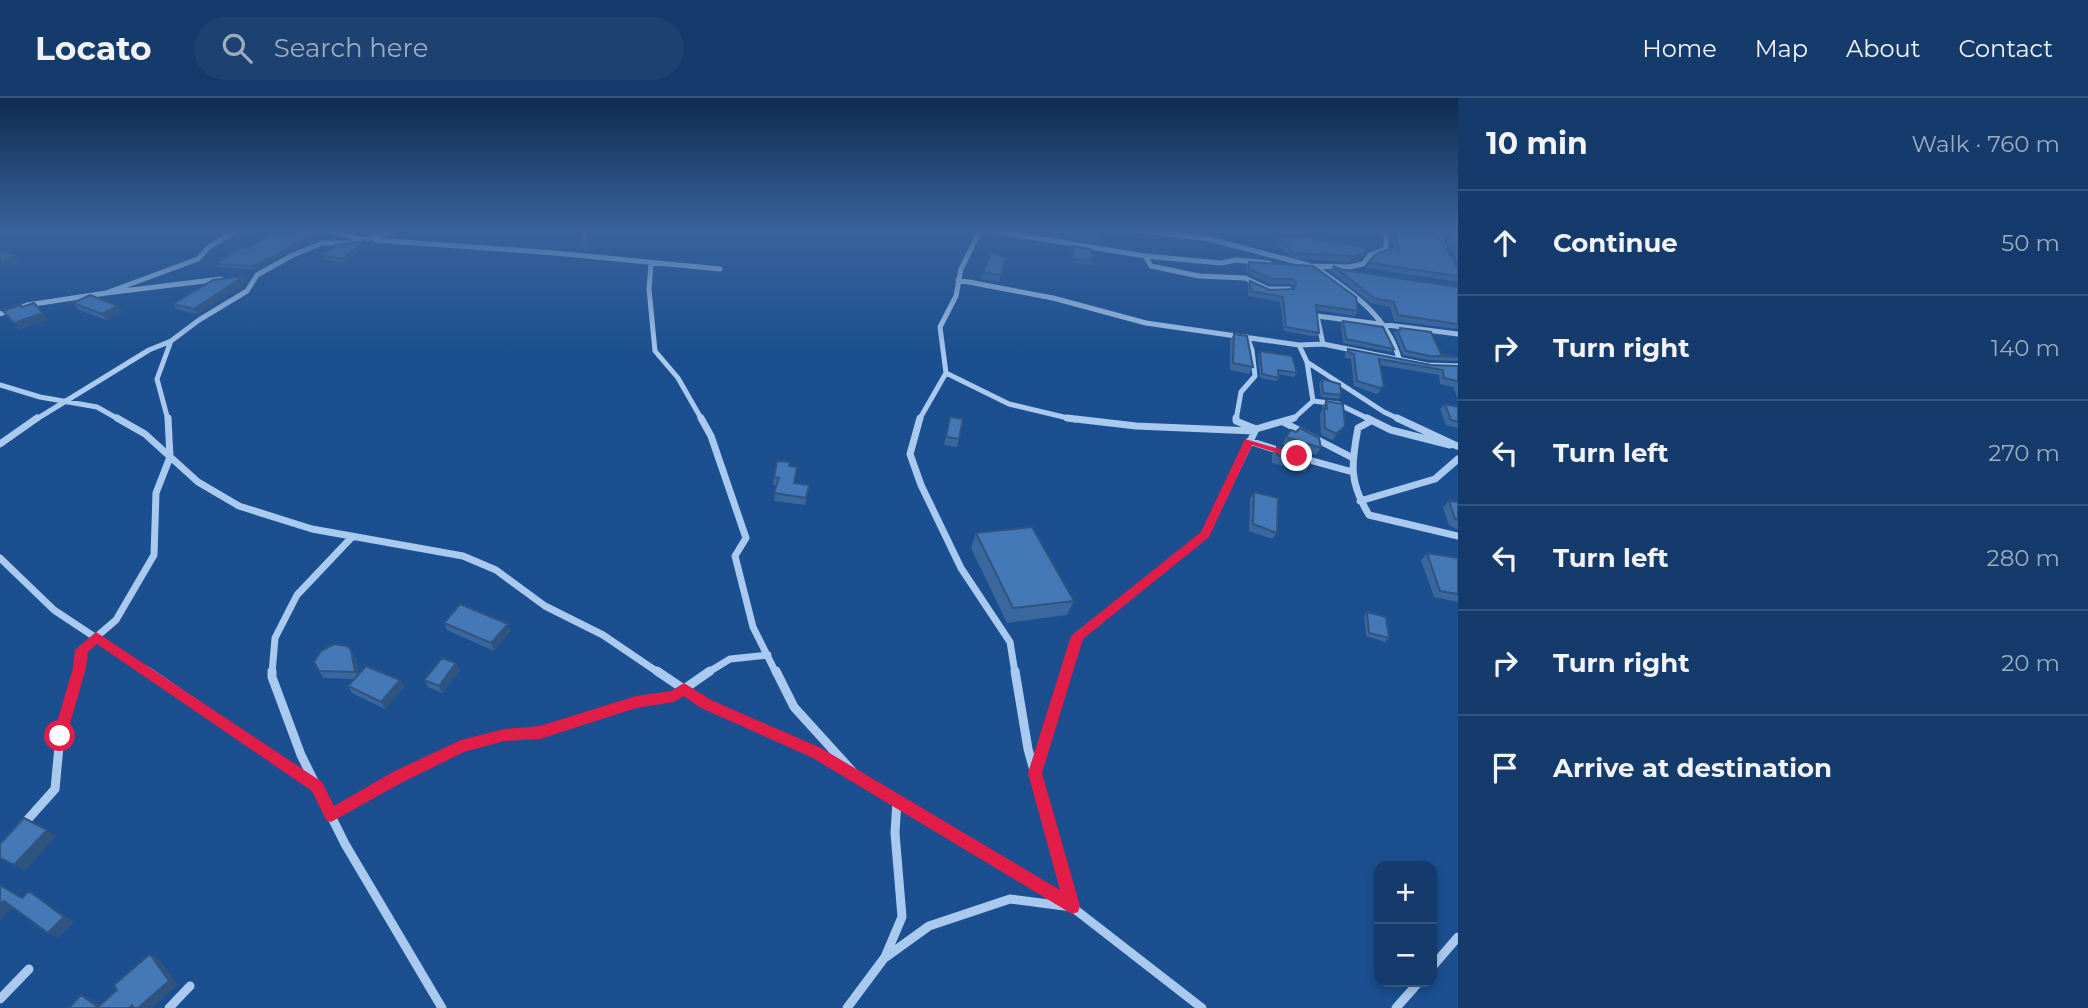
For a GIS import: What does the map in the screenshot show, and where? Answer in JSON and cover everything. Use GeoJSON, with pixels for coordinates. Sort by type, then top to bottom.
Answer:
{"type":"FeatureCollection","features":[{"type":"Feature","properties":{"kind":"street"},"geometry":{"type":"LineString","coordinates":[[106,293],[169,271]]}},
{"type":"Feature","properties":{"kind":"street"},"geometry":{"type":"LineString","coordinates":[[248,277],[264,271]]}},
{"type":"Feature","properties":{"kind":"street"},"geometry":{"type":"LineString","coordinates":[[650,271],[649,289],[655,351],[678,378],[710,436],[746,538],[736,556],[753,627],[794,706],[858,777]]}},
{"type":"Feature","properties":{"kind":"street"},"geometry":{"type":"LineString","coordinates":[[962,271],[956,296],[940,327],[946,373],[918,423],[911,454],[921,485],[961,568],[1010,642],[1035,773],[1072,906]]}},
{"type":"Feature","properties":{"kind":"street"},"geometry":{"type":"LineString","coordinates":[[1173,271],[1245,278],[1268,289],[1289,289]]}},
{"type":"Feature","properties":{"kind":"street"},"geometry":{"type":"LineString","coordinates":[[1321,271],[1360,298],[1386,324],[1399,358]]}},
{"type":"Feature","properties":{"kind":"street"},"geometry":{"type":"LineString","coordinates":[[1350,271],[1354,272]]}},
{"type":"Feature","properties":{"kind":"street"},"geometry":{"type":"LineString","coordinates":[[0,444],[62,401],[149,350],[171,341],[198,320],[247,291],[257,275]]}},
{"type":"Feature","properties":{"kind":"street"},"geometry":{"type":"LineString","coordinates":[[0,314],[27,305],[229,279]]}},
{"type":"Feature","properties":{"kind":"street"},"geometry":{"type":"LineString","coordinates":[[958,280],[1053,298],[1139,322],[1194,332],[1299,345],[1323,344],[1427,365],[1458,366]]}},
{"type":"Feature","properties":{"kind":"street"},"geometry":{"type":"LineString","coordinates":[[1323,344],[1317,316],[1458,334]]}},
{"type":"Feature","properties":{"kind":"street"},"geometry":{"type":"LineString","coordinates":[[1247,337],[1252,350],[1255,376],[1241,392],[1236,421],[1255,430]]}},
{"type":"Feature","properties":{"kind":"street"},"geometry":{"type":"LineString","coordinates":[[18,831],[55,789],[60,736],[82,650],[116,620],[154,555],[156,493],[170,457],[168,420],[157,379],[171,341]]}},
{"type":"Feature","properties":{"kind":"street"},"geometry":{"type":"LineString","coordinates":[[1299,345],[1307,362],[1313,401]]}},
{"type":"Feature","properties":{"kind":"street"},"geometry":{"type":"LineString","coordinates":[[1307,362],[1384,412],[1458,446]]}},
{"type":"Feature","properties":{"kind":"street"},"geometry":{"type":"LineString","coordinates":[[946,373],[982,393],[1020,407],[1065,417],[1136,426],[1255,430],[1291,421],[1313,401],[1338,404],[1371,421],[1417,439],[1458,446]]}},
{"type":"Feature","properties":{"kind":"street"},"geometry":{"type":"LineString","coordinates":[[0,385],[97,407],[145,435],[198,482],[239,506],[351,538],[463,556],[496,570],[545,606],[603,635],[706,704],[816,753],[1072,906],[1202,1008]]}},
{"type":"Feature","properties":{"kind":"street"},"geometry":{"type":"LineString","coordinates":[[1371,421],[1358,428],[1349,471],[1360,501],[1369,515],[1458,536]]}},
{"type":"Feature","properties":{"kind":"street"},"geometry":{"type":"LineString","coordinates":[[1283,422],[1353,458]]}},
{"type":"Feature","properties":{"kind":"street"},"geometry":{"type":"LineString","coordinates":[[1035,773],[1077,636],[1205,535],[1255,430]]}},
{"type":"Feature","properties":{"kind":"street"},"geometry":{"type":"LineString","coordinates":[[1249,441],[1349,471]]}},
{"type":"Feature","properties":{"kind":"street"},"geometry":{"type":"LineString","coordinates":[[1360,501],[1435,479],[1458,459]]}},
{"type":"Feature","properties":{"kind":"street"},"geometry":{"type":"LineString","coordinates":[[351,538],[297,595],[275,638],[272,677],[301,755],[331,815],[442,1008]]}},
{"type":"Feature","properties":{"kind":"street"},"geometry":{"type":"LineString","coordinates":[[0,558],[54,610],[317,787]]}},
{"type":"Feature","properties":{"kind":"street"},"geometry":{"type":"LineString","coordinates":[[331,815],[398,777],[461,746],[504,735],[540,733],[636,702],[674,696],[730,659],[768,655]]}},
{"type":"Feature","properties":{"kind":"street"},"geometry":{"type":"LineString","coordinates":[[847,1008],[885,957],[902,917],[895,833],[897,800]]}},
{"type":"Feature","properties":{"kind":"street"},"geometry":{"type":"LineString","coordinates":[[885,957],[929,926],[1010,899],[1072,906]]}},
{"type":"Feature","properties":{"kind":"street"},"geometry":{"type":"LineString","coordinates":[[1437,961],[1458,937]]}},
{"type":"Feature","properties":{"kind":"street"},"geometry":{"type":"LineString","coordinates":[[0,999],[29,969]]}},
{"type":"Feature","properties":{"kind":"street"},"geometry":{"type":"LineString","coordinates":[[170,1008],[190,986]]}},
{"type":"Feature","properties":{"kind":"street"},"geometry":{"type":"LineString","coordinates":[[1396,1008],[1415,987]]}},
{"type":"Feature","properties":{"kind":"building"},"geometry":{"type":"Polygon","coordinates":[[[983,271],[1002,271],[1001,275],[983,271]]]}},
{"type":"Feature","properties":{"kind":"building"},"geometry":{"type":"Polygon","coordinates":[[[1255,271],[1321,271],[1356,297],[1358,311],[1316,305],[1319,333],[1286,327],[1283,297],[1251,291],[1250,281],[1270,290],[1294,289],[1296,283],[1292,279],[1272,279],[1255,271]]]}},
{"type":"Feature","properties":{"kind":"building"},"geometry":{"type":"Polygon","coordinates":[[[1340,271],[1458,287],[1458,324],[1398,315],[1394,302],[1374,298],[1340,271]]]}},
{"type":"Feature","properties":{"kind":"building"},"geometry":{"type":"Polygon","coordinates":[[[1427,271],[1458,271],[1458,276],[1427,271]]]}},
{"type":"Feature","properties":{"kind":"building"},"geometry":{"type":"Polygon","coordinates":[[[244,276],[194,309],[173,304],[213,280],[244,276]]]}},
{"type":"Feature","properties":{"kind":"building"},"geometry":{"type":"Polygon","coordinates":[[[90,295],[118,306],[102,314],[73,303],[90,295]]]}},
{"type":"Feature","properties":{"kind":"building"},"geometry":{"type":"Polygon","coordinates":[[[34,303],[43,313],[14,323],[3,311],[21,305],[22,307],[34,303]]]}},
{"type":"Feature","properties":{"kind":"building"},"geometry":{"type":"Polygon","coordinates":[[[1343,321],[1383,327],[1394,349],[1346,339],[1343,321]]]}},
{"type":"Feature","properties":{"kind":"building"},"geometry":{"type":"Polygon","coordinates":[[[1400,328],[1431,332],[1441,354],[1458,357],[1430,356],[1406,351],[1397,330],[1400,328]]]}},
{"type":"Feature","properties":{"kind":"building"},"geometry":{"type":"Polygon","coordinates":[[[1234,334],[1247,336],[1253,367],[1233,363],[1234,334]]]}},
{"type":"Feature","properties":{"kind":"building"},"geometry":{"type":"Polygon","coordinates":[[[1348,349],[1431,365],[1458,366],[1458,381],[1444,378],[1443,370],[1379,359],[1384,387],[1380,388],[1357,381],[1354,354],[1349,353],[1348,349]]]}},
{"type":"Feature","properties":{"kind":"building"},"geometry":{"type":"Polygon","coordinates":[[[1260,351],[1292,356],[1297,373],[1278,370],[1279,378],[1262,374],[1260,351]]]}},
{"type":"Feature","properties":{"kind":"building"},"geometry":{"type":"Polygon","coordinates":[[[1322,379],[1340,384],[1341,395],[1323,393],[1322,379]]]}},
{"type":"Feature","properties":{"kind":"building"},"geometry":{"type":"Polygon","coordinates":[[[1326,401],[1343,404],[1345,426],[1336,434],[1325,428],[1326,401]]]}},
{"type":"Feature","properties":{"kind":"building"},"geometry":{"type":"Polygon","coordinates":[[[1445,404],[1458,407],[1458,422],[1451,420],[1445,404]]]}},
{"type":"Feature","properties":{"kind":"building"},"geometry":{"type":"Polygon","coordinates":[[[950,417],[963,419],[959,439],[946,437],[950,417]]]}},
{"type":"Feature","properties":{"kind":"building"},"geometry":{"type":"Polygon","coordinates":[[[1300,428],[1319,438],[1321,448],[1286,437],[1291,430],[1296,432],[1300,428]]]}},
{"type":"Feature","properties":{"kind":"building"},"geometry":{"type":"Polygon","coordinates":[[[1277,447],[1310,456],[1310,464],[1277,455],[1277,447]]]}},
{"type":"Feature","properties":{"kind":"building"},"geometry":{"type":"Polygon","coordinates":[[[777,461],[790,462],[789,466],[797,467],[794,483],[809,485],[806,498],[774,493],[779,478],[774,477],[777,461]]]}},
{"type":"Feature","properties":{"kind":"building"},"geometry":{"type":"Polygon","coordinates":[[[1254,492],[1278,498],[1277,533],[1253,524],[1254,492]]]}},
{"type":"Feature","properties":{"kind":"building"},"geometry":{"type":"Polygon","coordinates":[[[1449,501],[1458,502],[1458,520],[1455,519],[1449,501]]]}},
{"type":"Feature","properties":{"kind":"building"},"geometry":{"type":"Polygon","coordinates":[[[1032,527],[1074,601],[1013,608],[976,533],[1032,527]]]}},
{"type":"Feature","properties":{"kind":"building"},"geometry":{"type":"Polygon","coordinates":[[[1427,553],[1458,558],[1458,594],[1440,591],[1427,553]]]}},
{"type":"Feature","properties":{"kind":"building"},"geometry":{"type":"Polygon","coordinates":[[[460,604],[508,624],[491,643],[444,623],[460,604]]]}},
{"type":"Feature","properties":{"kind":"building"},"geometry":{"type":"Polygon","coordinates":[[[1367,612],[1386,617],[1389,638],[1369,633],[1367,612]]]}},
{"type":"Feature","properties":{"kind":"building"},"geometry":{"type":"Polygon","coordinates":[[[334,644],[347,646],[351,650],[355,672],[319,671],[314,662],[321,651],[334,644]]]}},
{"type":"Feature","properties":{"kind":"building"},"geometry":{"type":"Polygon","coordinates":[[[442,658],[456,663],[439,686],[424,680],[442,658]]]}},
{"type":"Feature","properties":{"kind":"building"},"geometry":{"type":"Polygon","coordinates":[[[366,666],[400,680],[381,702],[348,686],[366,666]]]}},
{"type":"Feature","properties":{"kind":"building"},"geometry":{"type":"Polygon","coordinates":[[[24,818],[47,830],[14,865],[0,858],[0,844],[24,818]]]}},
{"type":"Feature","properties":{"kind":"building"},"geometry":{"type":"Polygon","coordinates":[[[0,885],[22,898],[29,891],[64,917],[48,933],[4,901],[0,904],[0,885]]]}},
{"type":"Feature","properties":{"kind":"building"},"geometry":{"type":"Polygon","coordinates":[[[150,954],[169,981],[138,1008],[132,1005],[129,1008],[69,1008],[81,995],[98,1007],[117,990],[114,985],[150,954]]]}},
{"type":"Feature","properties":{"kind":"route"},"geometry":{"type":"LineString","coordinates":[[60,736],[82,650],[96,637],[317,787],[331,815],[398,777],[461,746],[504,735],[540,733],[636,702],[674,696],[684,689],[706,704],[816,753],[1072,906],[1035,773],[1077,636],[1205,535],[1249,441],[1297,456]]}}]}
